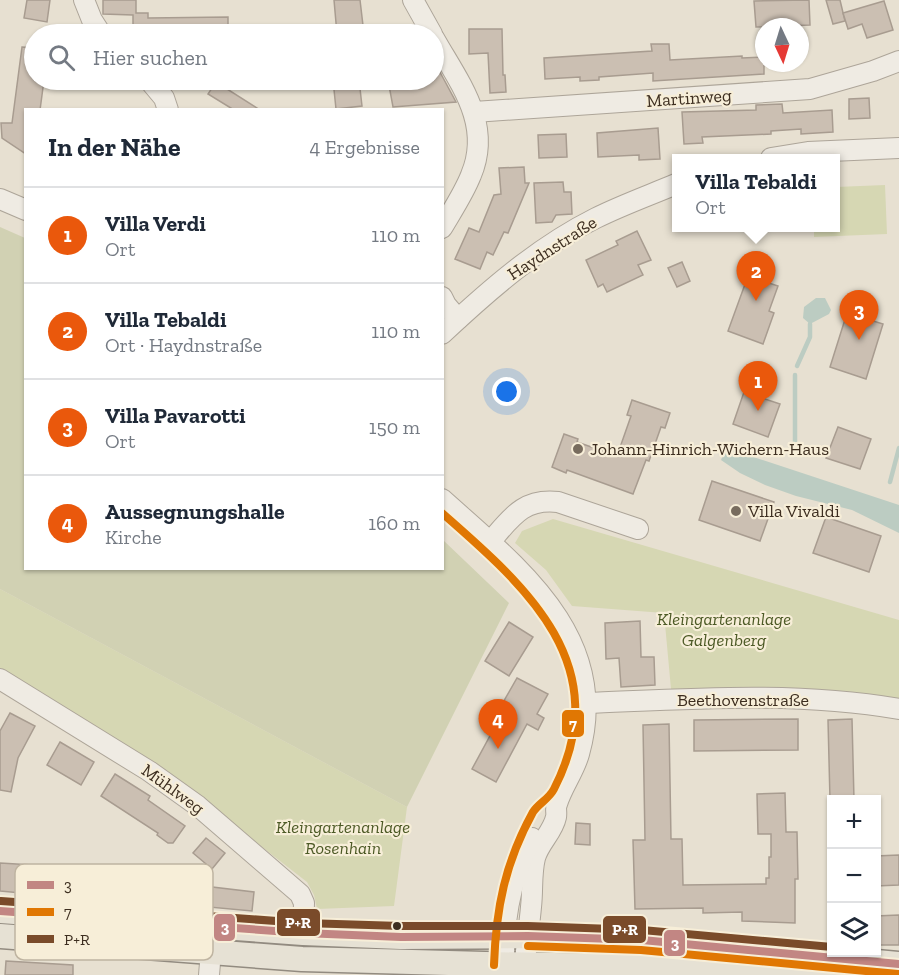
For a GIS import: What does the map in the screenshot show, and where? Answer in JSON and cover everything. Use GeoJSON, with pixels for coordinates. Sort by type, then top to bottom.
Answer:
{"type":"FeatureCollection","features":[{"type":"Feature","properties":{"kind":"main road"},"geometry":{"type":"LineString","coordinates":[[0,911],[15,912]]}},
{"type":"Feature","properties":{"kind":"main road"},"geometry":{"type":"LineString","coordinates":[[213,926],[400,937],[516,936],[642,940],[899,963]]}},
{"type":"Feature","properties":{"kind":"main road"},"geometry":{"type":"LineString","coordinates":[[0,936],[15,938]]}},
{"type":"Feature","properties":{"kind":"main road"},"geometry":{"type":"LineString","coordinates":[[187,960],[210,963],[302,959],[514,970],[677,967],[829,974]]}},
{"type":"Feature","properties":{"kind":"street"},"geometry":{"type":"LineString","coordinates":[[84,0],[95,24]]}},
{"type":"Feature","properties":{"kind":"street"},"geometry":{"type":"LineString","coordinates":[[413,0],[426,24]]}},
{"type":"Feature","properties":{"kind":"street"},"geometry":{"type":"LineString","coordinates":[[444,56],[474,112],[478,139],[477,158],[471,175],[444,224]]}},
{"type":"Feature","properties":{"kind":"street","name":"Martinweg"},"geometry":{"type":"LineString","coordinates":[[474,112],[810,89],[899,61]]}},
{"type":"Feature","properties":{"kind":"street"},"geometry":{"type":"LineString","coordinates":[[157,90],[164,98],[167,108]]}},
{"type":"Feature","properties":{"kind":"street"},"geometry":{"type":"LineString","coordinates":[[797,154],[899,148]]}},
{"type":"Feature","properties":{"kind":"street","name":"Haydnstraße"},"geometry":{"type":"LineString","coordinates":[[444,332],[525,263],[566,235],[596,218],[672,186]]}},
{"type":"Feature","properties":{"kind":"street"},"geometry":{"type":"LineString","coordinates":[[0,199],[24,209]]}},
{"type":"Feature","properties":{"kind":"street"},"geometry":{"type":"LineString","coordinates":[[444,301],[458,319]]}},
{"type":"Feature","properties":{"kind":"street"},"geometry":{"type":"LineString","coordinates":[[444,501],[490,542],[557,614],[577,652],[584,674],[587,703],[579,753],[572,776],[556,805],[546,812],[517,869],[512,887],[516,936],[514,970]]}},
{"type":"Feature","properties":{"kind":"street"},"geometry":{"type":"LineString","coordinates":[[490,542],[522,508],[544,501],[558,502],[638,530]]}},
{"type":"Feature","properties":{"kind":"street","name":"Mühlweg"},"geometry":{"type":"LineString","coordinates":[[0,679],[149,771],[198,806],[300,894],[303,903],[303,933]]}},
{"type":"Feature","properties":{"kind":"street","name":"Beethovenstraße"},"geometry":{"type":"LineString","coordinates":[[587,703],[684,699],[814,700],[899,709]]}},
{"type":"Feature","properties":{"kind":"green space"},"geometry":{"type":"Polygon","coordinates":[[[885,185],[887,234],[814,237],[814,232],[840,232],[840,187],[885,185]]]}},
{"type":"Feature","properties":{"kind":"green space"},"geometry":{"type":"Polygon","coordinates":[[[0,227],[24,238],[24,570],[444,570],[444,541],[509,603],[407,807],[0,589],[0,227]]]}},
{"type":"Feature","properties":{"kind":"green space","name":"Kleingartenanlage Galgenberg"},"geometry":{"type":"Polygon","coordinates":[[[553,519],[899,620],[899,699],[793,689],[671,689],[664,613],[572,606],[546,570],[515,543],[522,531],[553,519]]]}},
{"type":"Feature","properties":{"kind":"green space","name":"Kleingartenanlage Rosenhain"},"geometry":{"type":"Polygon","coordinates":[[[0,589],[407,807],[394,906],[317,909],[314,895],[307,882],[181,784],[0,668],[0,589]]]}},
{"type":"Feature","properties":{"kind":"green space"},"geometry":{"type":"Polygon","coordinates":[[[0,922],[15,923],[15,930],[0,929],[0,922]]]}},
{"type":"Feature","properties":{"kind":"green space"},"geometry":{"type":"Polygon","coordinates":[[[213,934],[472,948],[472,952],[373,951],[213,942],[213,934]]]}},
{"type":"Feature","properties":{"kind":"shaded area"},"geometry":{"type":"Polygon","coordinates":[[[816,298],[825,298],[831,310],[829,314],[810,324],[803,318],[804,307],[816,298]]]}},
{"type":"Feature","properties":{"kind":"shaded area"},"geometry":{"type":"Polygon","coordinates":[[[726,448],[899,505],[899,533],[852,510],[796,496],[740,473],[721,460],[726,448]]]}},
{"type":"Feature","properties":{"kind":"building"},"geometry":{"type":"Polygon","coordinates":[[[27,0],[50,0],[47,22],[24,18],[27,0]]]}},
{"type":"Feature","properties":{"kind":"building"},"geometry":{"type":"Polygon","coordinates":[[[103,0],[136,0],[136,13],[148,13],[148,18],[228,17],[228,24],[133,24],[133,15],[103,14],[103,0]]]}},
{"type":"Feature","properties":{"kind":"building"},"geometry":{"type":"Polygon","coordinates":[[[334,0],[360,0],[363,24],[336,24],[334,0]]]}},
{"type":"Feature","properties":{"kind":"building"},"geometry":{"type":"Polygon","coordinates":[[[809,0],[810,25],[809,18],[755,18],[754,1],[809,0]]]}},
{"type":"Feature","properties":{"kind":"building"},"geometry":{"type":"Polygon","coordinates":[[[826,0],[840,0],[845,21],[833,24],[826,0]]]}},
{"type":"Feature","properties":{"kind":"building"},"geometry":{"type":"Polygon","coordinates":[[[884,1],[893,30],[867,38],[862,24],[848,29],[843,13],[884,1]]]}},
{"type":"Feature","properties":{"kind":"building"},"geometry":{"type":"Polygon","coordinates":[[[469,29],[502,29],[503,75],[505,75],[506,92],[490,93],[488,53],[469,54],[469,29]]]}},
{"type":"Feature","properties":{"kind":"building"},"geometry":{"type":"Polygon","coordinates":[[[651,44],[669,44],[670,60],[742,56],[742,58],[755,57],[755,72],[764,72],[764,74],[653,81],[653,73],[599,77],[599,80],[580,81],[580,77],[545,79],[544,58],[652,51],[651,44]]]}},
{"type":"Feature","properties":{"kind":"building"},"geometry":{"type":"Polygon","coordinates":[[[22,47],[24,47],[24,90],[43,90],[40,108],[24,108],[24,153],[2,138],[1,123],[12,123],[22,47]]]}},
{"type":"Feature","properties":{"kind":"building"},"geometry":{"type":"Polygon","coordinates":[[[444,80],[456,102],[393,107],[390,90],[444,90],[444,80]]]}},
{"type":"Feature","properties":{"kind":"building"},"geometry":{"type":"Polygon","coordinates":[[[211,90],[229,90],[257,108],[231,108],[208,94],[211,90]]]}},
{"type":"Feature","properties":{"kind":"building"},"geometry":{"type":"Polygon","coordinates":[[[334,90],[360,90],[362,106],[336,108],[334,90]]]}},
{"type":"Feature","properties":{"kind":"building"},"geometry":{"type":"Polygon","coordinates":[[[869,98],[870,118],[849,119],[849,99],[869,98]]]}},
{"type":"Feature","properties":{"kind":"building"},"geometry":{"type":"Polygon","coordinates":[[[782,104],[783,113],[832,110],[833,132],[801,134],[801,129],[771,131],[771,134],[702,137],[703,143],[684,144],[682,112],[756,110],[756,105],[782,104]]]}},
{"type":"Feature","properties":{"kind":"building"},"geometry":{"type":"Polygon","coordinates":[[[658,128],[660,159],[639,160],[639,155],[598,157],[597,133],[658,128]]]}},
{"type":"Feature","properties":{"kind":"building"},"geometry":{"type":"Polygon","coordinates":[[[566,134],[567,157],[539,158],[538,135],[566,134]]]}},
{"type":"Feature","properties":{"kind":"building"},"geometry":{"type":"Polygon","coordinates":[[[524,167],[525,183],[529,183],[508,233],[504,232],[493,255],[487,252],[480,269],[455,259],[469,228],[479,232],[494,195],[501,194],[499,168],[524,167]]]}},
{"type":"Feature","properties":{"kind":"building"},"geometry":{"type":"Polygon","coordinates":[[[563,182],[564,192],[571,192],[572,214],[556,215],[552,222],[536,223],[534,183],[563,182]]]}},
{"type":"Feature","properties":{"kind":"building"},"geometry":{"type":"Polygon","coordinates":[[[637,231],[651,260],[638,265],[643,275],[607,292],[603,284],[598,287],[586,260],[618,245],[616,241],[637,231]]]}},
{"type":"Feature","properties":{"kind":"building"},"geometry":{"type":"Polygon","coordinates":[[[682,262],[690,281],[677,287],[668,268],[682,262]]]}},
{"type":"Feature","properties":{"kind":"building"},"geometry":{"type":"Polygon","coordinates":[[[748,276],[778,286],[769,311],[774,313],[763,344],[728,331],[748,276]]]}},
{"type":"Feature","properties":{"kind":"building"},"geometry":{"type":"Polygon","coordinates":[[[847,313],[883,324],[866,379],[830,367],[847,313]]]}},
{"type":"Feature","properties":{"kind":"building"},"geometry":{"type":"Polygon","coordinates":[[[744,392],[780,404],[768,437],[733,424],[744,392]]]}},
{"type":"Feature","properties":{"kind":"building","name":"Johann-Hinrich-Wichern-Haus"},"geometry":{"type":"Polygon","coordinates":[[[632,400],[670,413],[665,428],[661,427],[649,461],[646,460],[633,494],[567,470],[566,473],[552,467],[564,434],[578,439],[577,442],[617,456],[631,416],[627,415],[632,400]]]}},
{"type":"Feature","properties":{"kind":"building"},"geometry":{"type":"Polygon","coordinates":[[[838,427],[871,439],[860,469],[826,458],[838,427]]]}},
{"type":"Feature","properties":{"kind":"building","name":"Villa Vivaldi"},"geometry":{"type":"Polygon","coordinates":[[[712,481],[774,502],[760,541],[699,520],[712,481]]]}},
{"type":"Feature","properties":{"kind":"building"},"geometry":{"type":"Polygon","coordinates":[[[826,517],[881,536],[869,572],[813,553],[826,517]]]}},
{"type":"Feature","properties":{"kind":"building"},"geometry":{"type":"Polygon","coordinates":[[[640,621],[641,657],[654,657],[655,685],[621,687],[619,658],[606,659],[605,623],[640,621]]]}},
{"type":"Feature","properties":{"kind":"building"},"geometry":{"type":"Polygon","coordinates":[[[509,622],[533,637],[509,676],[485,661],[509,622]]]}},
{"type":"Feature","properties":{"kind":"building"},"geometry":{"type":"Polygon","coordinates":[[[517,678],[548,694],[537,714],[544,718],[538,730],[527,724],[496,782],[472,769],[505,708],[501,706],[517,678]]]}},
{"type":"Feature","properties":{"kind":"building"},"geometry":{"type":"Polygon","coordinates":[[[10,713],[35,726],[18,758],[11,792],[0,790],[0,731],[10,713]]]}},
{"type":"Feature","properties":{"kind":"building"},"geometry":{"type":"Polygon","coordinates":[[[798,719],[798,750],[694,751],[694,720],[798,719]]]}},
{"type":"Feature","properties":{"kind":"building"},"geometry":{"type":"Polygon","coordinates":[[[852,719],[854,795],[830,795],[828,720],[852,719]]]}},
{"type":"Feature","properties":{"kind":"building"},"geometry":{"type":"Polygon","coordinates":[[[669,724],[671,839],[682,839],[683,885],[766,884],[766,878],[769,878],[771,834],[758,834],[757,794],[785,793],[786,832],[797,832],[798,879],[795,879],[795,923],[742,921],[742,912],[703,913],[703,908],[635,909],[633,840],[645,840],[643,725],[669,724]]]}},
{"type":"Feature","properties":{"kind":"building"},"geometry":{"type":"Polygon","coordinates":[[[60,742],[94,762],[81,785],[47,765],[60,742]]]}},
{"type":"Feature","properties":{"kind":"building"},"geometry":{"type":"Polygon","coordinates":[[[115,774],[150,796],[148,800],[185,826],[173,843],[168,843],[157,835],[158,833],[101,796],[115,774]]]}},
{"type":"Feature","properties":{"kind":"building"},"geometry":{"type":"Polygon","coordinates":[[[576,823],[590,824],[590,845],[575,844],[576,823]]]}},
{"type":"Feature","properties":{"kind":"building"},"geometry":{"type":"Polygon","coordinates":[[[206,838],[225,853],[213,868],[213,864],[206,864],[193,853],[206,838]]]}},
{"type":"Feature","properties":{"kind":"building"},"geometry":{"type":"Polygon","coordinates":[[[899,855],[899,885],[881,886],[881,856],[899,855]]]}},
{"type":"Feature","properties":{"kind":"building"},"geometry":{"type":"Polygon","coordinates":[[[0,863],[16,864],[15,892],[0,891],[0,863]]]}},
{"type":"Feature","properties":{"kind":"building"},"geometry":{"type":"Polygon","coordinates":[[[213,887],[254,892],[252,911],[213,907],[213,887]]]}},
{"type":"Feature","properties":{"kind":"building"},"geometry":{"type":"Polygon","coordinates":[[[899,915],[899,945],[881,945],[881,916],[899,915]]]}},
{"type":"Feature","properties":{"kind":"building"},"geometry":{"type":"Polygon","coordinates":[[[6,961],[73,965],[73,975],[5,975],[6,961]]]}},
{"type":"Feature","properties":{"kind":"waterway"},"geometry":{"type":"LineString","coordinates":[[797,366],[810,337],[810,324]]}},
{"type":"Feature","properties":{"kind":"waterway"},"geometry":{"type":"LineString","coordinates":[[795,375],[795,446]]}},
{"type":"Feature","properties":{"kind":"waterway"},"geometry":{"type":"LineString","coordinates":[[890,482],[899,448]]}},
{"type":"Feature","properties":{"kind":"transit line","name":"7"},"geometry":{"type":"LineString","coordinates":[[444,515],[505,570],[532,601],[554,633],[569,667],[575,705],[571,745],[554,789],[533,812],[515,849],[509,868],[497,924],[494,965]]}},
{"type":"Feature","properties":{"kind":"transit line","name":"P+R"},"geometry":{"type":"LineString","coordinates":[[1,901],[15,902]]}},
{"type":"Feature","properties":{"kind":"transit line","name":"3"},"geometry":{"type":"LineString","coordinates":[[0,911],[15,912]]}},
{"type":"Feature","properties":{"kind":"transit line","name":"P+R"},"geometry":{"type":"LineString","coordinates":[[213,916],[304,923],[642,930],[827,947]]}},
{"type":"Feature","properties":{"kind":"transit line","name":"3"},"geometry":{"type":"LineString","coordinates":[[213,926],[401,937],[528,936],[642,940],[899,964]]}},
{"type":"Feature","properties":{"kind":"transit line","name":"7"},"geometry":{"type":"LineString","coordinates":[[528,946],[641,950],[898,974]]}},
{"type":"Feature","properties":{"kind":"place","name":"Villa Tebaldi"},"geometry":{"type":"Point","coordinates":[756,301]}},
{"type":"Feature","properties":{"kind":"place","name":"Villa Pavarotti"},"geometry":{"type":"Point","coordinates":[859,340]}},
{"type":"Feature","properties":{"kind":"place","name":"Villa Verdi"},"geometry":{"type":"Point","coordinates":[758,411]}},
{"type":"Feature","properties":{"kind":"place","name":"Johann-Hinrich-Wichern-Haus"},"geometry":{"type":"Point","coordinates":[578,449]}},
{"type":"Feature","properties":{"kind":"place","name":"Villa Vivaldi"},"geometry":{"type":"Point","coordinates":[736,511]}},
{"type":"Feature","properties":{"kind":"place","name":"Aussegnungshalle"},"geometry":{"type":"Point","coordinates":[498,749]}}]}
